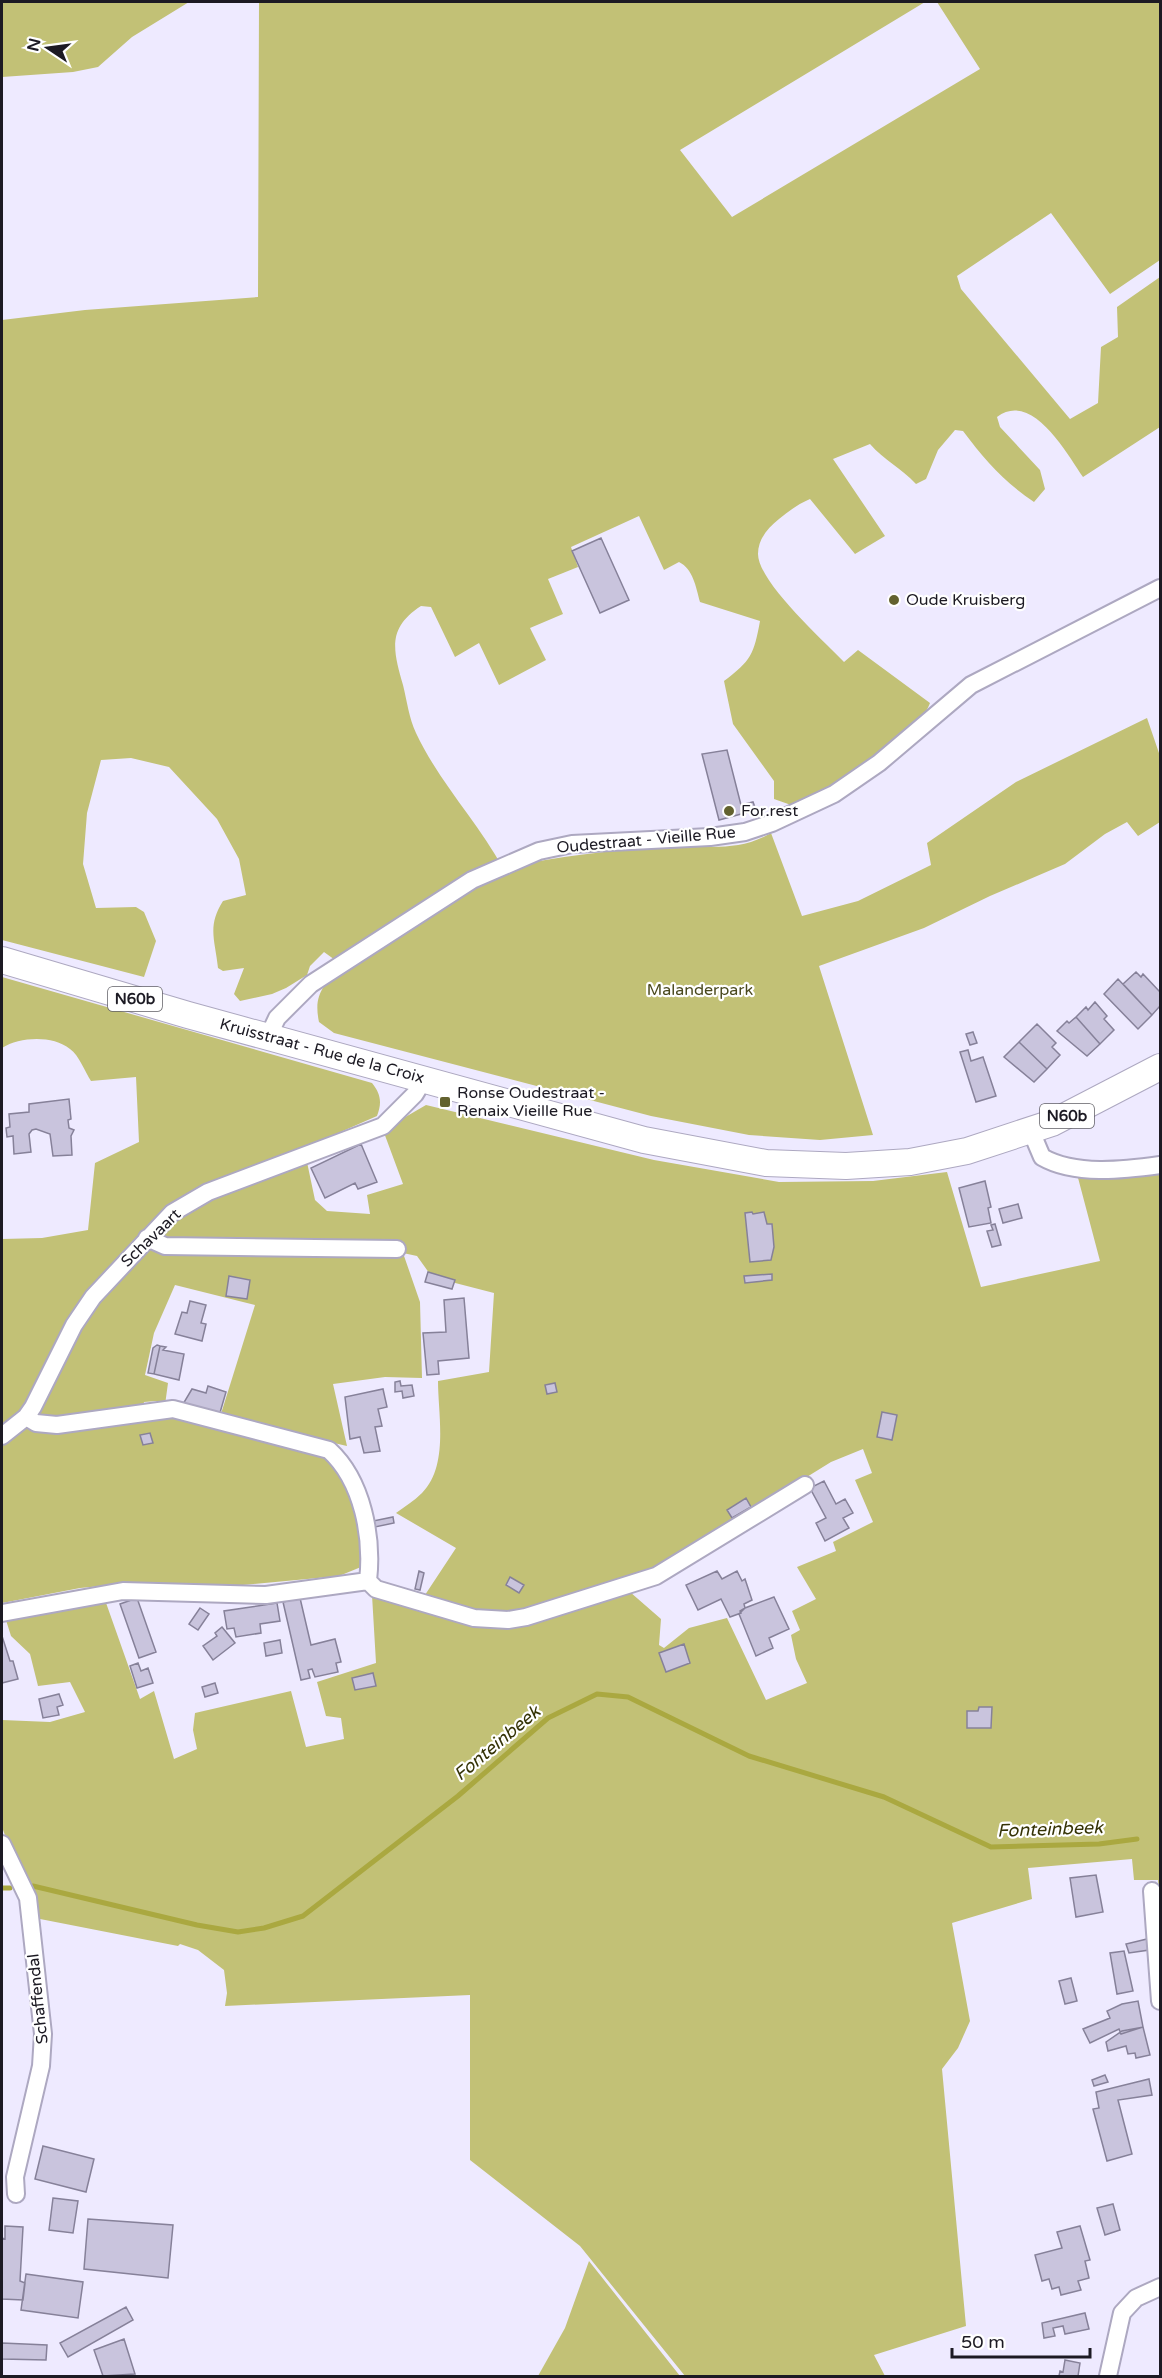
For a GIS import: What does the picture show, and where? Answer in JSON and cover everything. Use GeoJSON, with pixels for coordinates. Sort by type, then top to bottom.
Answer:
{"type":"FeatureCollection","features":[{"type":"Feature","properties":{"kind":"main road","name":"Kruisstraat - Rue de la Croix"},"geometry":{"type":"LineString","coordinates":[[2,960],[188,1015],[269,1035],[644,1140],[766,1163],[846,1167],[910,1162],[967,1151],[1031,1131],[1161,1066]]}},
{"type":"Feature","properties":{"kind":"street","name":"Oudestraat - Vieille Rue"},"geometry":{"type":"LineString","coordinates":[[269,1035],[277,1018],[311,984],[481,876],[539,851],[572,844],[710,837],[745,832],[772,823],[834,794],[879,764],[927,720],[971,685],[1161,588]]}},
{"type":"Feature","properties":{"kind":"street","name":"Schavaart"},"geometry":{"type":"LineString","coordinates":[[2,1436],[26,1417],[46,1384],[74,1325],[93,1297],[172,1213],[208,1192],[383,1126],[415,1094],[424,1079]]}},
{"type":"Feature","properties":{"kind":"street"},"geometry":{"type":"LineString","coordinates":[[1031,1131],[1042,1157],[1061,1166],[1127,1169],[1161,1165]]}},
{"type":"Feature","properties":{"kind":"street"},"geometry":{"type":"LineString","coordinates":[[147,1238],[165,1246],[397,1249]]}},
{"type":"Feature","properties":{"kind":"street"},"geometry":{"type":"LineString","coordinates":[[26,1417],[36,1423],[57,1425],[173,1409],[329,1450],[345,1469],[366,1515],[369,1549],[368,1581],[376,1589],[466,1616],[508,1620],[526,1617],[656,1576],[805,1485]]}},
{"type":"Feature","properties":{"kind":"street"},"geometry":{"type":"LineString","coordinates":[[2,1613],[123,1592],[266,1594],[368,1581]]}},
{"type":"Feature","properties":{"kind":"street","name":"Schaffendal"},"geometry":{"type":"LineString","coordinates":[[2,1844],[28,1898],[43,2034],[41,2066],[15,2177],[16,2194]]}},
{"type":"Feature","properties":{"kind":"street"},"geometry":{"type":"LineString","coordinates":[[1152,1892],[1161,2001]]}},
{"type":"Feature","properties":{"kind":"street"},"geometry":{"type":"LineString","coordinates":[[1108,2376],[1122,2313],[1136,2298],[1161,2287]]}},
{"type":"Feature","properties":{"kind":"green space"},"geometry":{"type":"Polygon","coordinates":[[[2,2],[189,2],[132,37],[98,67],[73,72],[2,77],[2,2]]]}},
{"type":"Feature","properties":{"kind":"green space","name":"Malanderpark"},"geometry":{"type":"Polygon","coordinates":[[[259,2],[925,2],[680,150],[732,217],[980,69],[937,2],[1160,2],[1160,260],[1110,294],[1051,213],[957,276],[961,289],[1070,419],[1098,403],[1101,347],[1118,337],[1117,307],[1160,277],[1160,427],[1083,477],[1058,441],[1035,418],[1023,412],[1010,411],[997,417],[1000,427],[1040,470],[1045,489],[1034,502],[995,470],[963,431],[955,430],[938,450],[926,479],[916,484],[870,444],[833,459],[885,536],[855,554],[810,499],[775,522],[764,534],[760,543],[758,554],[761,566],[769,580],[794,611],[844,662],[858,650],[930,703],[921,719],[890,749],[848,776],[791,805],[774,799],[774,781],[733,724],[724,681],[750,656],[760,621],[700,602],[693,579],[684,565],[679,562],[664,570],[639,516],[571,547],[578,567],[548,579],[563,614],[530,628],[546,660],[499,685],[479,643],[455,657],[431,607],[421,606],[410,614],[398,631],[395,650],[416,733],[425,751],[503,868],[619,850],[673,846],[730,846],[757,840],[771,833],[802,916],[858,901],[931,865],[927,843],[1016,782],[1147,718],[1160,756],[1160,822],[1138,836],[1127,822],[1105,834],[1065,864],[990,896],[924,928],[819,966],[873,1135],[820,1140],[749,1135],[651,1116],[334,1033],[319,1022],[318,1004],[325,984],[342,965],[324,952],[310,966],[307,975],[286,988],[272,994],[240,1001],[234,994],[244,968],[223,971],[218,968],[213,933],[215,918],[223,901],[246,895],[239,859],[217,819],[169,767],[131,758],[101,760],[87,813],[83,864],[96,908],[136,907],[144,912],[156,941],[144,977],[2,940],[2,320],[85,310],[258,297],[259,2]]]}},
{"type":"Feature","properties":{"kind":"green space"},"geometry":{"type":"Polygon","coordinates":[[[2,977],[372,1083],[380,1099],[377,1116],[304,1148],[315,1200],[327,1211],[370,1214],[367,1195],[403,1184],[383,1130],[426,1105],[654,1160],[779,1182],[873,1181],[947,1172],[981,1287],[1100,1261],[1077,1174],[1160,1171],[1160,1911],[1158,1880],[1134,1880],[1132,1859],[1028,1868],[1032,1899],[952,1923],[970,2021],[958,2048],[942,2069],[966,2326],[874,2355],[885,2376],[685,2376],[580,2246],[470,2160],[470,1995],[225,2006],[227,1993],[224,1970],[198,1950],[180,1944],[178,1946],[35,1918],[2,1827],[2,1720],[50,1722],[85,1712],[70,1682],[38,1686],[30,1654],[11,1636],[5,1617],[105,1600],[140,1699],[154,1691],[174,1759],[197,1749],[193,1730],[195,1713],[291,1691],[306,1747],[344,1739],[341,1718],[326,1716],[317,1682],[376,1663],[372,1595],[480,1623],[630,1592],[661,1619],[659,1645],[664,1648],[689,1628],[727,1618],[766,1700],[807,1683],[796,1659],[791,1635],[800,1630],[792,1611],[816,1599],[797,1567],[836,1551],[833,1542],[873,1522],[855,1480],[872,1473],[863,1449],[831,1462],[658,1569],[501,1616],[423,1598],[456,1548],[396,1513],[422,1493],[436,1469],[440,1440],[438,1381],[489,1372],[494,1293],[432,1277],[417,1256],[403,1253],[420,1302],[422,1378],[385,1377],[333,1384],[347,1446],[220,1417],[255,1305],[175,1285],[154,1333],[145,1375],[168,1383],[165,1405],[156,1401],[144,1402],[141,1417],[163,1415],[328,1456],[353,1494],[366,1558],[361,1567],[339,1576],[232,1586],[123,1584],[80,1588],[2,1603],[2,1239],[42,1238],[88,1230],[95,1163],[139,1142],[136,1077],[91,1081],[73,1052],[63,1044],[54,1041],[27,1040],[2,1048],[2,977]]]}},
{"type":"Feature","properties":{"kind":"green space"},"geometry":{"type":"Polygon","coordinates":[[[589,2261],[680,2376],[538,2376],[565,2328],[589,2261]]]}},
{"type":"Feature","properties":{"kind":"building"},"geometry":{"type":"Polygon","coordinates":[[[601,538],[629,600],[600,613],[572,551],[601,538]]]}},
{"type":"Feature","properties":{"kind":"building"},"geometry":{"type":"Polygon","coordinates":[[[727,750],[741,805],[753,802],[756,810],[719,820],[702,754],[727,750]]]}},
{"type":"Feature","properties":{"kind":"building"},"geometry":{"type":"Polygon","coordinates":[[[1136,972],[1141,977],[1143,974],[1160,992],[1160,1006],[1152,1015],[1123,984],[1136,972]]]}},
{"type":"Feature","properties":{"kind":"building"},"geometry":{"type":"Polygon","coordinates":[[[1118,979],[1152,1015],[1138,1029],[1104,994],[1118,979]]]}},
{"type":"Feature","properties":{"kind":"building"},"geometry":{"type":"Polygon","coordinates":[[[1095,1002],[1107,1016],[1104,1019],[1114,1030],[1100,1044],[1076,1017],[1086,1007],[1088,1010],[1095,1002]]]}},
{"type":"Feature","properties":{"kind":"building"},"geometry":{"type":"Polygon","coordinates":[[[1076,1017],[1100,1044],[1087,1056],[1057,1031],[1067,1021],[1069,1023],[1076,1017]]]}},
{"type":"Feature","properties":{"kind":"building"},"geometry":{"type":"Polygon","coordinates":[[[1037,1024],[1056,1043],[1052,1047],[1060,1055],[1047,1069],[1019,1042],[1037,1024]]]}},
{"type":"Feature","properties":{"kind":"building"},"geometry":{"type":"Polygon","coordinates":[[[973,1032],[977,1043],[970,1045],[966,1034],[973,1032]]]}},
{"type":"Feature","properties":{"kind":"building"},"geometry":{"type":"Polygon","coordinates":[[[1019,1042],[1047,1069],[1034,1082],[1004,1057],[1019,1042]]]}},
{"type":"Feature","properties":{"kind":"building"},"geometry":{"type":"Polygon","coordinates":[[[968,1050],[971,1061],[983,1057],[996,1096],[976,1102],[960,1052],[968,1050]]]}},
{"type":"Feature","properties":{"kind":"building"},"geometry":{"type":"Polygon","coordinates":[[[69,1099],[71,1119],[68,1120],[69,1128],[74,1130],[71,1136],[72,1155],[53,1156],[50,1134],[36,1129],[29,1134],[31,1152],[14,1154],[13,1136],[7,1137],[6,1128],[10,1127],[9,1114],[29,1112],[29,1104],[69,1099]]]}},
{"type":"Feature","properties":{"kind":"building"},"geometry":{"type":"Polygon","coordinates":[[[361,1144],[377,1182],[358,1189],[355,1183],[325,1198],[311,1168],[361,1144]]]}},
{"type":"Feature","properties":{"kind":"building"},"geometry":{"type":"Polygon","coordinates":[[[985,1181],[991,1207],[988,1208],[991,1223],[969,1227],[959,1188],[985,1181]]]}},
{"type":"Feature","properties":{"kind":"building"},"geometry":{"type":"Polygon","coordinates":[[[1018,1204],[1022,1218],[1003,1223],[999,1209],[1018,1204]]]}},
{"type":"Feature","properties":{"kind":"building"},"geometry":{"type":"Polygon","coordinates":[[[752,1212],[753,1214],[764,1212],[767,1224],[772,1224],[774,1247],[771,1260],[750,1262],[745,1213],[752,1212]]]}},
{"type":"Feature","properties":{"kind":"building"},"geometry":{"type":"Polygon","coordinates":[[[995,1224],[1001,1245],[992,1247],[987,1231],[993,1230],[991,1225],[995,1224]]]}},
{"type":"Feature","properties":{"kind":"building"},"geometry":{"type":"Polygon","coordinates":[[[428,1272],[455,1280],[452,1289],[425,1282],[428,1272]]]}},
{"type":"Feature","properties":{"kind":"building"},"geometry":{"type":"Polygon","coordinates":[[[772,1274],[772,1280],[745,1283],[744,1276],[772,1274]]]}},
{"type":"Feature","properties":{"kind":"building"},"geometry":{"type":"Polygon","coordinates":[[[229,1276],[250,1280],[247,1299],[226,1296],[229,1276]]]}},
{"type":"Feature","properties":{"kind":"building"},"geometry":{"type":"Polygon","coordinates":[[[464,1298],[469,1358],[438,1361],[439,1374],[427,1375],[423,1333],[446,1332],[444,1300],[464,1298]]]}},
{"type":"Feature","properties":{"kind":"building"},"geometry":{"type":"Polygon","coordinates":[[[190,1301],[206,1305],[201,1323],[206,1324],[202,1341],[175,1334],[182,1312],[187,1313],[190,1301]]]}},
{"type":"Feature","properties":{"kind":"building"},"geometry":{"type":"Polygon","coordinates":[[[160,1346],[154,1374],[148,1373],[153,1348],[160,1346]]]}},
{"type":"Feature","properties":{"kind":"building"},"geometry":{"type":"Polygon","coordinates":[[[160,1346],[166,1347],[163,1350],[184,1354],[179,1380],[154,1374],[160,1346]]]}},
{"type":"Feature","properties":{"kind":"building"},"geometry":{"type":"Polygon","coordinates":[[[400,1381],[401,1386],[412,1385],[414,1396],[403,1398],[402,1391],[395,1392],[395,1382],[400,1381]]]}},
{"type":"Feature","properties":{"kind":"building"},"geometry":{"type":"Polygon","coordinates":[[[555,1383],[557,1392],[547,1394],[545,1385],[555,1383]]]}},
{"type":"Feature","properties":{"kind":"building"},"geometry":{"type":"Polygon","coordinates":[[[208,1386],[226,1392],[219,1416],[183,1404],[192,1389],[206,1393],[208,1386]]]}},
{"type":"Feature","properties":{"kind":"building"},"geometry":{"type":"Polygon","coordinates":[[[383,1389],[387,1407],[378,1409],[382,1426],[375,1427],[380,1451],[364,1453],[360,1437],[350,1439],[345,1397],[383,1389]]]}},
{"type":"Feature","properties":{"kind":"building"},"geometry":{"type":"Polygon","coordinates":[[[882,1412],[897,1415],[892,1440],[877,1437],[882,1412]]]}},
{"type":"Feature","properties":{"kind":"building"},"geometry":{"type":"Polygon","coordinates":[[[150,1433],[153,1443],[143,1445],[140,1435],[150,1433]]]}},
{"type":"Feature","properties":{"kind":"building"},"geometry":{"type":"Polygon","coordinates":[[[824,1481],[836,1504],[845,1499],[853,1513],[843,1518],[849,1528],[825,1541],[816,1523],[826,1518],[810,1488],[824,1481]]]}},
{"type":"Feature","properties":{"kind":"building"},"geometry":{"type":"Polygon","coordinates":[[[746,1498],[751,1507],[732,1518],[727,1510],[746,1498]]]}},
{"type":"Feature","properties":{"kind":"building"},"geometry":{"type":"Polygon","coordinates":[[[393,1517],[394,1523],[375,1527],[373,1521],[393,1517]]]}},
{"type":"Feature","properties":{"kind":"building"},"geometry":{"type":"Polygon","coordinates":[[[419,1571],[424,1573],[420,1590],[415,1589],[419,1571]]]}},
{"type":"Feature","properties":{"kind":"building"},"geometry":{"type":"Polygon","coordinates":[[[717,1571],[722,1579],[737,1571],[742,1581],[745,1579],[752,1600],[744,1604],[745,1608],[740,1611],[741,1613],[730,1617],[721,1599],[698,1610],[686,1585],[717,1571]]]}},
{"type":"Feature","properties":{"kind":"building"},"geometry":{"type":"Polygon","coordinates":[[[510,1577],[524,1585],[519,1593],[506,1585],[510,1577]]]}},
{"type":"Feature","properties":{"kind":"building"},"geometry":{"type":"Polygon","coordinates":[[[774,1597],[789,1629],[769,1638],[773,1648],[756,1656],[739,1614],[745,1608],[774,1597]]]}},
{"type":"Feature","properties":{"kind":"building"},"geometry":{"type":"Polygon","coordinates":[[[137,1598],[156,1652],[139,1658],[120,1604],[137,1598]]]}},
{"type":"Feature","properties":{"kind":"building"},"geometry":{"type":"Polygon","coordinates":[[[300,1598],[311,1645],[335,1639],[341,1662],[336,1663],[338,1672],[315,1677],[312,1669],[308,1670],[310,1678],[301,1680],[283,1602],[300,1598]]]}},
{"type":"Feature","properties":{"kind":"building"},"geometry":{"type":"Polygon","coordinates":[[[277,1603],[280,1621],[260,1624],[261,1633],[236,1637],[234,1628],[227,1629],[224,1611],[277,1603]]]}},
{"type":"Feature","properties":{"kind":"building"},"geometry":{"type":"Polygon","coordinates":[[[200,1608],[209,1614],[198,1630],[189,1624],[200,1608]]]}},
{"type":"Feature","properties":{"kind":"building"},"geometry":{"type":"Polygon","coordinates":[[[222,1627],[235,1643],[213,1660],[203,1646],[217,1636],[215,1633],[222,1627]]]}},
{"type":"Feature","properties":{"kind":"building"},"geometry":{"type":"Polygon","coordinates":[[[2,1636],[18,1679],[2,1683],[2,1636]]]}},
{"type":"Feature","properties":{"kind":"building"},"geometry":{"type":"Polygon","coordinates":[[[280,1640],[282,1653],[266,1656],[264,1643],[280,1640]]]}},
{"type":"Feature","properties":{"kind":"building"},"geometry":{"type":"Polygon","coordinates":[[[684,1644],[690,1663],[666,1672],[659,1653],[684,1644]]]}},
{"type":"Feature","properties":{"kind":"building"},"geometry":{"type":"Polygon","coordinates":[[[138,1663],[141,1671],[148,1668],[153,1683],[137,1688],[130,1666],[138,1663]]]}},
{"type":"Feature","properties":{"kind":"building"},"geometry":{"type":"Polygon","coordinates":[[[373,1673],[376,1686],[355,1690],[352,1678],[373,1673]]]}},
{"type":"Feature","properties":{"kind":"building"},"geometry":{"type":"Polygon","coordinates":[[[215,1683],[218,1693],[205,1697],[202,1687],[215,1683]]]}},
{"type":"Feature","properties":{"kind":"building"},"geometry":{"type":"Polygon","coordinates":[[[59,1694],[63,1705],[57,1707],[59,1715],[43,1718],[39,1699],[59,1694]]]}},
{"type":"Feature","properties":{"kind":"building"},"geometry":{"type":"Polygon","coordinates":[[[979,1707],[992,1707],[991,1728],[967,1728],[967,1711],[978,1711],[979,1707]]]}},
{"type":"Feature","properties":{"kind":"building"},"geometry":{"type":"Polygon","coordinates":[[[1096,1875],[1103,1912],[1076,1917],[1070,1878],[1096,1875]]]}},
{"type":"Feature","properties":{"kind":"building"},"geometry":{"type":"Polygon","coordinates":[[[1147,1939],[1149,1950],[1129,1953],[1126,1944],[1147,1939]]]}},
{"type":"Feature","properties":{"kind":"building"},"geometry":{"type":"Polygon","coordinates":[[[1124,1951],[1133,1991],[1117,1994],[1110,1953],[1124,1951]]]}},
{"type":"Feature","properties":{"kind":"building"},"geometry":{"type":"Polygon","coordinates":[[[1071,1978],[1077,2001],[1065,2004],[1059,1981],[1071,1978]]]}},
{"type":"Feature","properties":{"kind":"building"},"geometry":{"type":"Polygon","coordinates":[[[1138,2001],[1143,2027],[1121,2034],[1119,2029],[1090,2043],[1083,2029],[1110,2018],[1107,2011],[1122,2004],[1138,2001]]]}},
{"type":"Feature","properties":{"kind":"building"},"geometry":{"type":"Polygon","coordinates":[[[1143,2027],[1150,2055],[1136,2058],[1135,2053],[1128,2054],[1126,2046],[1108,2051],[1106,2042],[1122,2031],[1143,2027]]]}},
{"type":"Feature","properties":{"kind":"building"},"geometry":{"type":"Polygon","coordinates":[[[1105,2075],[1108,2082],[1094,2086],[1092,2080],[1105,2075]]]}},
{"type":"Feature","properties":{"kind":"building"},"geometry":{"type":"Polygon","coordinates":[[[1149,2079],[1152,2095],[1118,2100],[1132,2154],[1107,2161],[1093,2109],[1099,2108],[1096,2092],[1149,2079]]]}},
{"type":"Feature","properties":{"kind":"building"},"geometry":{"type":"Polygon","coordinates":[[[43,2146],[94,2159],[86,2192],[35,2179],[43,2146]]]}},
{"type":"Feature","properties":{"kind":"building"},"geometry":{"type":"Polygon","coordinates":[[[53,2198],[78,2201],[73,2233],[49,2230],[53,2198]]]}},
{"type":"Feature","properties":{"kind":"building"},"geometry":{"type":"Polygon","coordinates":[[[1113,2204],[1120,2230],[1105,2235],[1097,2208],[1113,2204]]]}},
{"type":"Feature","properties":{"kind":"building"},"geometry":{"type":"Polygon","coordinates":[[[88,2219],[173,2225],[168,2278],[84,2269],[88,2219]]]}},
{"type":"Feature","properties":{"kind":"building"},"geometry":{"type":"Polygon","coordinates":[[[5,2226],[23,2227],[20,2281],[25,2283],[23,2300],[2,2299],[2,2238],[5,2239],[5,2226]]]}},
{"type":"Feature","properties":{"kind":"building"},"geometry":{"type":"Polygon","coordinates":[[[1080,2226],[1090,2260],[1085,2261],[1089,2278],[1078,2281],[1081,2290],[1061,2295],[1059,2287],[1052,2289],[1049,2279],[1042,2281],[1035,2255],[1062,2248],[1057,2232],[1080,2226]]]}},
{"type":"Feature","properties":{"kind":"building"},"geometry":{"type":"Polygon","coordinates":[[[26,2274],[83,2282],[78,2318],[21,2310],[26,2274]]]}},
{"type":"Feature","properties":{"kind":"building"},"geometry":{"type":"Polygon","coordinates":[[[126,2307],[133,2320],[68,2357],[60,2343],[126,2307]]]}},
{"type":"Feature","properties":{"kind":"building"},"geometry":{"type":"Polygon","coordinates":[[[1085,2313],[1089,2329],[1065,2334],[1063,2326],[1053,2328],[1055,2336],[1044,2338],[1042,2323],[1085,2313]]]}},
{"type":"Feature","properties":{"kind":"building"},"geometry":{"type":"Polygon","coordinates":[[[124,2339],[135,2374],[103,2376],[94,2350],[124,2339]]]}},
{"type":"Feature","properties":{"kind":"building"},"geometry":{"type":"Polygon","coordinates":[[[2,2343],[47,2345],[46,2360],[2,2359],[2,2343]]]}},
{"type":"Feature","properties":{"kind":"building"},"geometry":{"type":"Polygon","coordinates":[[[1065,2360],[1080,2363],[1078,2376],[1059,2376],[1060,2371],[1063,2372],[1065,2360]]]}},
{"type":"Feature","properties":{"kind":"waterway","name":"Fonteinbeek"},"geometry":{"type":"LineString","coordinates":[[33,1886],[197,1925],[238,1932],[264,1928],[303,1916],[458,1796],[548,1718],[597,1694],[628,1697],[749,1756],[884,1797],[991,1847],[1099,1844],[1137,1839]]}},
{"type":"Feature","properties":{"kind":"waterway","name":"Fonteinbeek"},"geometry":{"type":"LineString","coordinates":[[2,1888],[10,1888]]}},
{"type":"Feature","properties":{"kind":"place","name":"Oude Kruisberg"},"geometry":{"type":"Point","coordinates":[894,600]}},
{"type":"Feature","properties":{"kind":"place","name":"For.rest"},"geometry":{"type":"Point","coordinates":[729,811]}},
{"type":"Feature","properties":{"kind":"place","name":"Ronse Oudestraat - Renaix Vieille Rue"},"geometry":{"type":"Point","coordinates":[445,1102]}}]}
